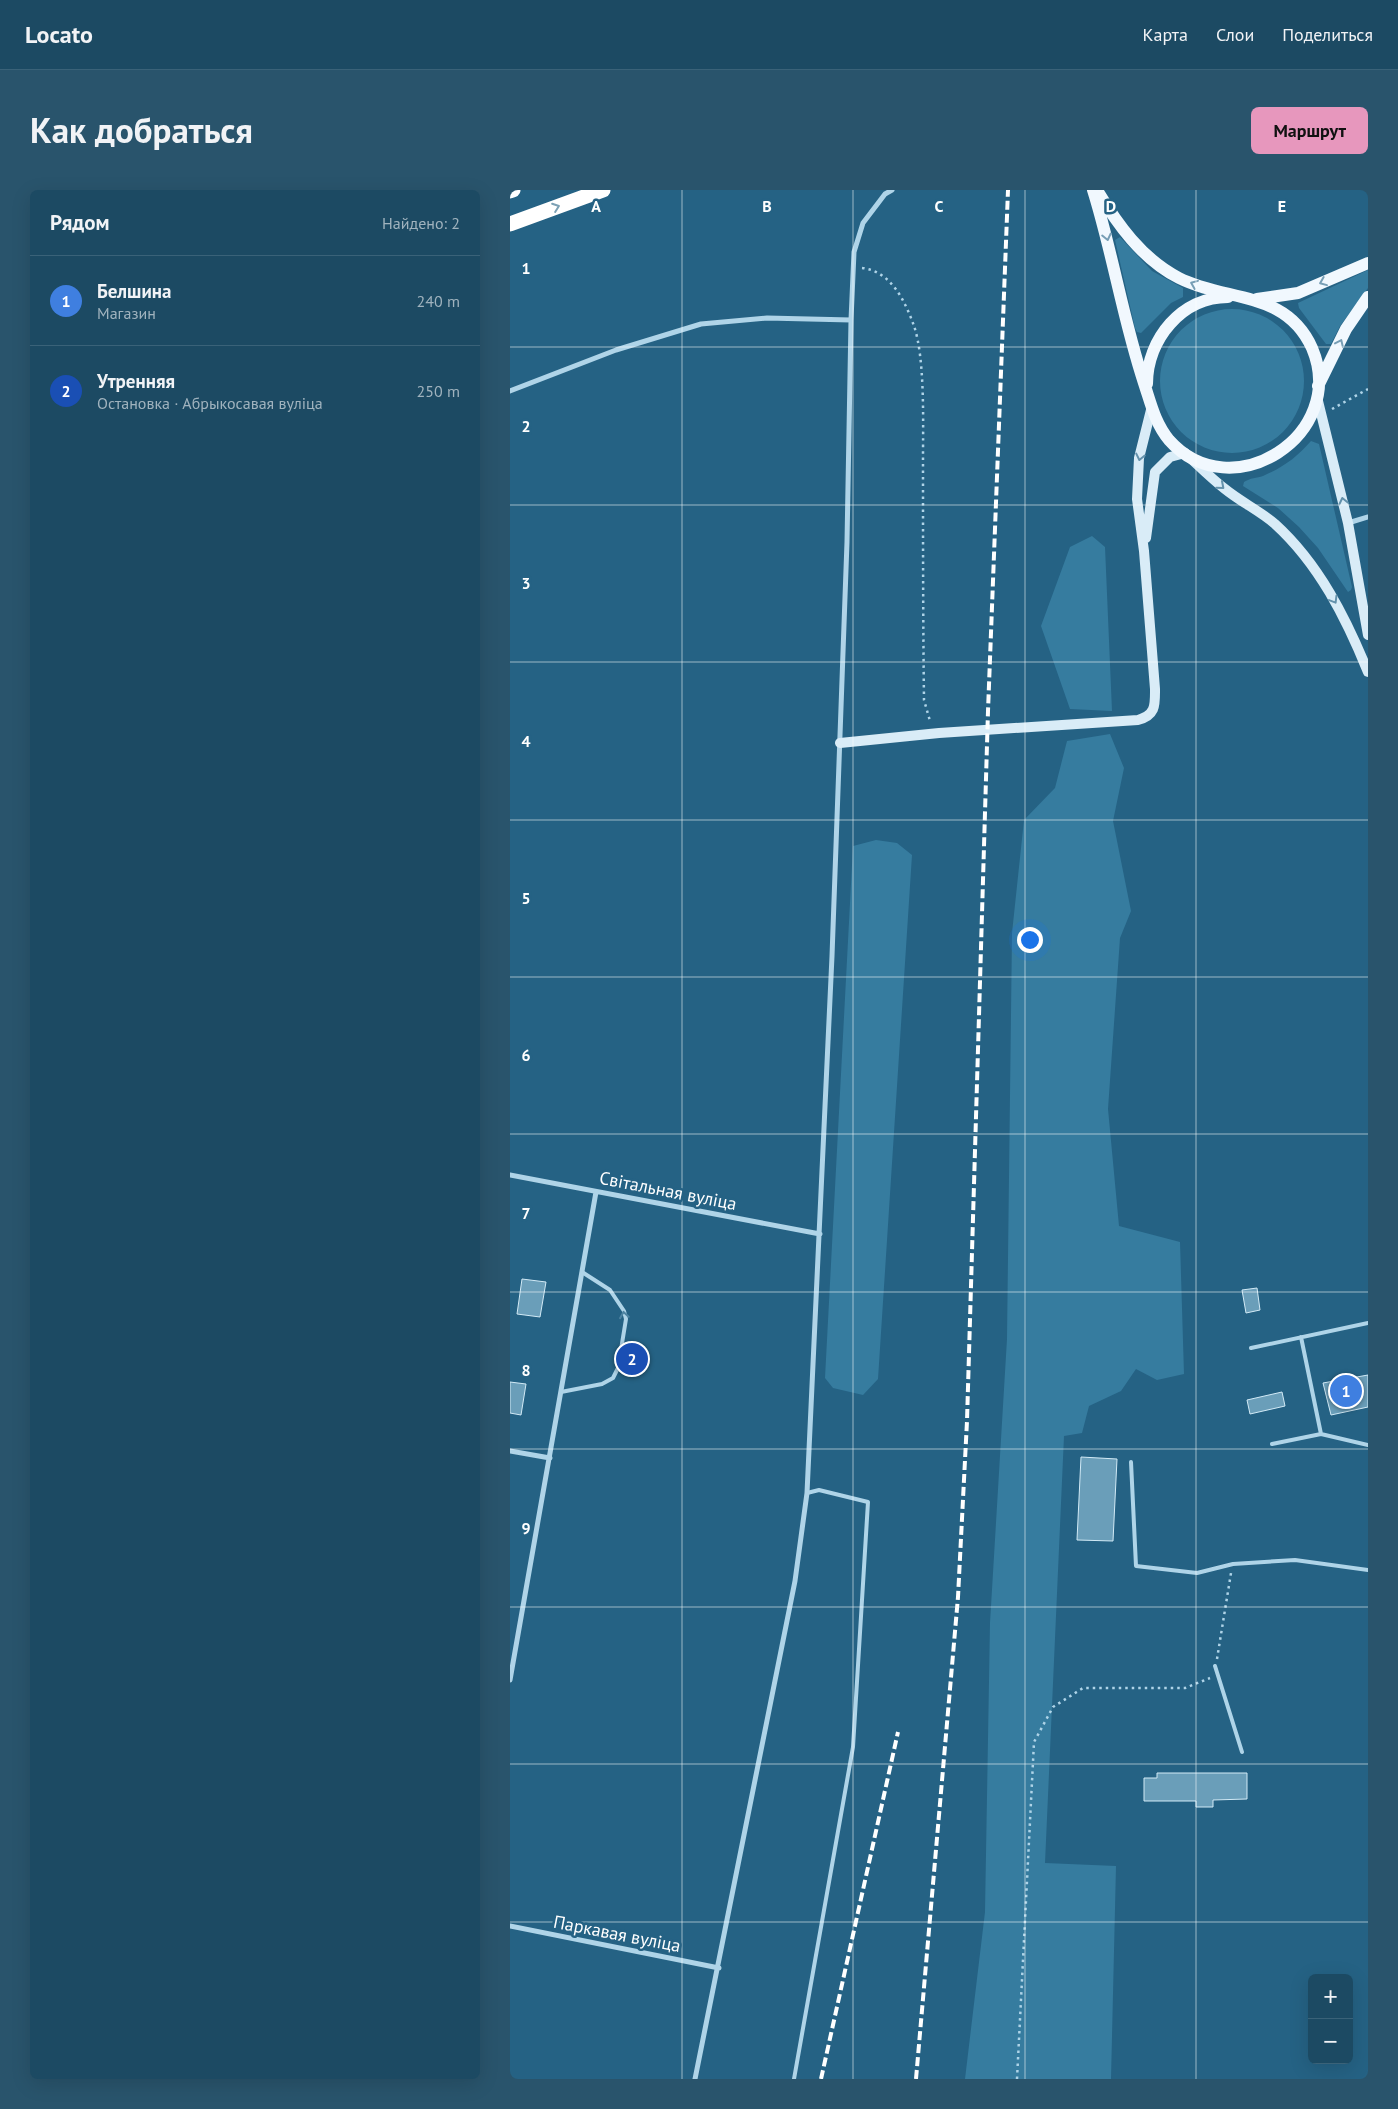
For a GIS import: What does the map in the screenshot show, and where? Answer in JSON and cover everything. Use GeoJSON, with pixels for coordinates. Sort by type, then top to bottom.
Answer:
{"type":"FeatureCollection","features":[{"type":"Feature","properties":{"kind":"highway"},"geometry":{"type":"LineString","coordinates":[[510,224],[603,190]]}},
{"type":"Feature","properties":{"kind":"main road"},"geometry":{"type":"LineString","coordinates":[[1093,190],[1105,228],[1134,351],[1151,410],[1159,426],[1170,441],[1185,453],[1207,464],[1231,467],[1255,464],[1277,455],[1296,440],[1310,419],[1318,391],[1346,329],[1368,297]]}},
{"type":"Feature","properties":{"kind":"main road"},"geometry":{"type":"LineString","coordinates":[[1097,190],[1122,228],[1152,260],[1178,278],[1203,287],[1256,299],[1274,306],[1290,318],[1302,332],[1314,358],[1318,391]]}},
{"type":"Feature","properties":{"kind":"main road"},"geometry":{"type":"LineString","coordinates":[[1256,299],[1298,293],[1368,263]]}},
{"type":"Feature","properties":{"kind":"main road"},"geometry":{"type":"LineString","coordinates":[[1147,392],[1147,372],[1151,354],[1159,337],[1171,322],[1186,310],[1203,301],[1222,296],[1241,296]]}},
{"type":"Feature","properties":{"kind":"street"},"geometry":{"type":"LineString","coordinates":[[695,2079],[719,1968],[795,1581],[807,1493],[820,1234],[840,742],[854,252],[863,223],[885,194],[892,190]]}},
{"type":"Feature","properties":{"kind":"street"},"geometry":{"type":"LineString","coordinates":[[510,391],[616,350],[702,324],[767,318],[851,320]]}},
{"type":"Feature","properties":{"kind":"street"},"geometry":{"type":"LineString","coordinates":[[1318,391],[1348,523],[1368,635]]}},
{"type":"Feature","properties":{"kind":"street"},"geometry":{"type":"LineString","coordinates":[[840,742],[939,733],[1138,720],[1152,713],[1155,708],[1155,689],[1144,551],[1136,499],[1136,474],[1151,410]]}},
{"type":"Feature","properties":{"kind":"street"},"geometry":{"type":"LineString","coordinates":[[1144,551],[1155,472],[1170,457],[1185,453],[1225,490],[1274,523],[1296,545],[1316,570],[1336,603],[1352,632],[1368,672]]}},
{"type":"Feature","properties":{"kind":"street"},"geometry":{"type":"LineString","coordinates":[[1348,523],[1368,517]]}},
{"type":"Feature","properties":{"kind":"street","name":"Світальная вуліца"},"geometry":{"type":"LineString","coordinates":[[510,1175],[820,1234]]}},
{"type":"Feature","properties":{"kind":"street"},"geometry":{"type":"LineString","coordinates":[[510,1680],[596,1192]]}},
{"type":"Feature","properties":{"kind":"street"},"geometry":{"type":"LineString","coordinates":[[510,1451],[550,1458]]}},
{"type":"Feature","properties":{"kind":"street","name":"Паркавая вуліца"},"geometry":{"type":"LineString","coordinates":[[510,1926],[719,1968]]}},
{"type":"Feature","properties":{"kind":"lane"},"geometry":{"type":"LineString","coordinates":[[561,1392],[602,1384],[613,1378],[618,1368],[626,1319],[624,1311],[610,1290],[582,1272]]}},
{"type":"Feature","properties":{"kind":"lane"},"geometry":{"type":"LineString","coordinates":[[1251,1348],[1368,1322]]}},
{"type":"Feature","properties":{"kind":"lane"},"geometry":{"type":"LineString","coordinates":[[1300,1337],[1321,1434]]}},
{"type":"Feature","properties":{"kind":"lane"},"geometry":{"type":"LineString","coordinates":[[1272,1444],[1321,1434],[1368,1445]]}},
{"type":"Feature","properties":{"kind":"lane"},"geometry":{"type":"LineString","coordinates":[[1131,1462],[1136,1566],[1197,1573],[1232,1564],[1295,1560],[1368,1570]]}},
{"type":"Feature","properties":{"kind":"lane"},"geometry":{"type":"LineString","coordinates":[[794,2079],[853,1747],[868,1502],[819,1490],[807,1493]]}},
{"type":"Feature","properties":{"kind":"lane"},"geometry":{"type":"LineString","coordinates":[[1215,1666],[1242,1752]]}},
{"type":"Feature","properties":{"kind":"path"},"geometry":{"type":"LineString","coordinates":[[854,267],[876,269],[898,290],[914,328],[920,370],[922,427],[924,700],[932,727],[939,733]]}},
{"type":"Feature","properties":{"kind":"path"},"geometry":{"type":"LineString","coordinates":[[1322,415],[1368,389]]}},
{"type":"Feature","properties":{"kind":"path"},"geometry":{"type":"LineString","coordinates":[[1017,2079],[1034,1742],[1053,1707],[1083,1688],[1186,1688],[1210,1679],[1215,1666],[1232,1564]]}},
{"type":"Feature","properties":{"kind":"shaded area"},"geometry":{"type":"Polygon","coordinates":[[[1120,237],[1152,271],[1183,288],[1183,297],[1171,303],[1141,333],[1137,332],[1135,328],[1115,240],[1120,237]]]}},
{"type":"Feature","properties":{"kind":"shaded area"},"geometry":{"type":"Polygon","coordinates":[[[1368,270],[1368,288],[1340,326],[1331,344],[1326,344],[1299,308],[1298,303],[1368,270]]]}},
{"type":"Feature","properties":{"kind":"shaded area"},"geometry":{"type":"Polygon","coordinates":[[[1232,309],[1246,310],[1260,315],[1272,321],[1283,330],[1292,341],[1298,353],[1303,367],[1303,395],[1298,409],[1292,421],[1283,432],[1272,441],[1260,447],[1246,452],[1232,453],[1218,452],[1204,447],[1192,441],[1181,432],[1172,421],[1166,409],[1161,395],[1160,381],[1161,367],[1166,353],[1172,341],[1181,330],[1192,321],[1204,315],[1218,310],[1232,309]]]}},
{"type":"Feature","properties":{"kind":"shaded area"},"geometry":{"type":"Polygon","coordinates":[[[1311,441],[1319,444],[1352,587],[1348,592],[1318,548],[1299,527],[1278,508],[1243,486],[1244,482],[1263,476],[1284,465],[1301,452],[1311,441]]]}},
{"type":"Feature","properties":{"kind":"shaded area"},"geometry":{"type":"Polygon","coordinates":[[[1092,536],[1105,547],[1112,711],[1070,709],[1041,626],[1070,547],[1092,536]]]}},
{"type":"Feature","properties":{"kind":"shaded area"},"geometry":{"type":"Polygon","coordinates":[[[1110,734],[1124,768],[1113,821],[1131,911],[1120,938],[1108,1109],[1119,1226],[1180,1242],[1184,1374],[1157,1380],[1136,1369],[1121,1391],[1089,1406],[1082,1433],[1064,1436],[1045,1863],[1116,1866],[1111,2079],[965,2079],[985,1912],[990,1623],[1007,1339],[1012,933],[1024,820],[1055,788],[1067,741],[1110,734]]]}},
{"type":"Feature","properties":{"kind":"shaded area"},"geometry":{"type":"Polygon","coordinates":[[[876,840],[897,843],[912,855],[878,1379],[863,1395],[833,1388],[825,1378],[853,846],[876,840]]]}},
{"type":"Feature","properties":{"kind":"building"},"geometry":{"type":"Polygon","coordinates":[[[522,1279],[546,1282],[540,1317],[517,1314],[522,1279]]]}},
{"type":"Feature","properties":{"kind":"building"},"geometry":{"type":"Polygon","coordinates":[[[1257,1288],[1260,1310],[1246,1313],[1242,1290],[1257,1288]]]}},
{"type":"Feature","properties":{"kind":"building"},"geometry":{"type":"Polygon","coordinates":[[[1368,1375],[1368,1407],[1331,1415],[1323,1383],[1368,1375]]]}},
{"type":"Feature","properties":{"kind":"building"},"geometry":{"type":"Polygon","coordinates":[[[510,1382],[526,1384],[521,1415],[510,1413],[510,1382]]]}},
{"type":"Feature","properties":{"kind":"building"},"geometry":{"type":"Polygon","coordinates":[[[1282,1392],[1285,1406],[1250,1414],[1247,1400],[1282,1392]]]}},
{"type":"Feature","properties":{"kind":"building"},"geometry":{"type":"Polygon","coordinates":[[[1081,1457],[1117,1459],[1113,1541],[1077,1540],[1081,1457]]]}},
{"type":"Feature","properties":{"kind":"building"},"geometry":{"type":"Polygon","coordinates":[[[1157,1773],[1247,1773],[1247,1799],[1213,1800],[1213,1807],[1196,1807],[1196,1801],[1144,1801],[1144,1778],[1157,1778],[1157,1773]]]}},
{"type":"Feature","properties":{"kind":"railway"},"geometry":{"type":"LineString","coordinates":[[916,2079],[958,1597],[967,1421],[988,711],[1008,190]]}},
{"type":"Feature","properties":{"kind":"railway"},"geometry":{"type":"LineString","coordinates":[[821,2079],[898,1732]]}},
{"type":"Feature","properties":{"kind":"place","name":"Утренняя"},"geometry":{"type":"Point","coordinates":[632,1359]}},
{"type":"Feature","properties":{"kind":"place","name":"Белшина"},"geometry":{"type":"Point","coordinates":[1346,1391]}}]}
